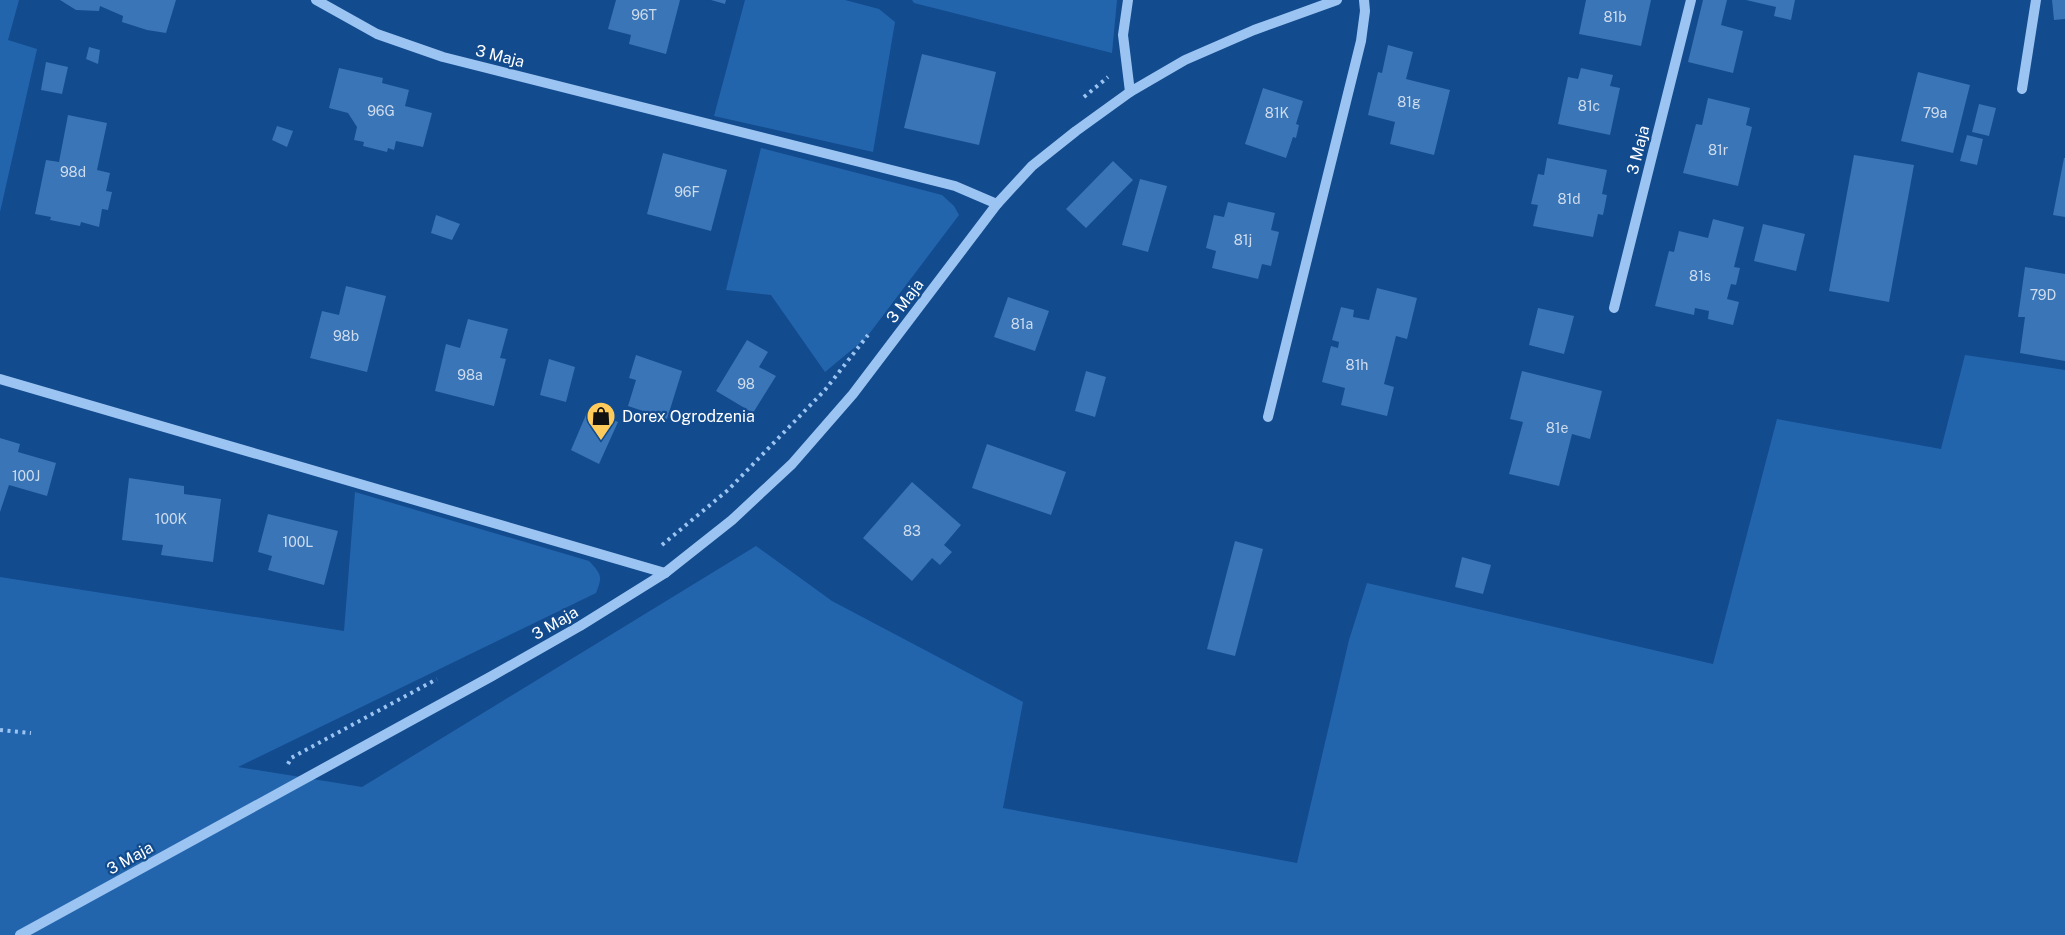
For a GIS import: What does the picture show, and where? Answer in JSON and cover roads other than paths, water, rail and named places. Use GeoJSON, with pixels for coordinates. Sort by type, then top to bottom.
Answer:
{"type":"FeatureCollection","features":[{"type":"Feature","properties":{"kind":"street","name":"3 Maja"},"geometry":{"type":"LineString","coordinates":[[316,0],[376,34],[443,57],[956,186],[997,204]]}},
{"type":"Feature","properties":{"kind":"street"},"geometry":{"type":"LineString","coordinates":[[1128,0],[1123,35],[1130,92]]}},
{"type":"Feature","properties":{"kind":"street","name":"3 Maja"},"geometry":{"type":"LineString","coordinates":[[20,935],[580,626],[665,573],[732,520],[792,464],[854,394],[997,204],[1032,166],[1130,92],[1185,60],[1254,30],[1337,0]]}},
{"type":"Feature","properties":{"kind":"street"},"geometry":{"type":"LineString","coordinates":[[1268,417],[1361,41],[1365,11],[1364,0]]}},
{"type":"Feature","properties":{"kind":"street","name":"3 Maja"},"geometry":{"type":"LineString","coordinates":[[1614,308],[1691,0]]}},
{"type":"Feature","properties":{"kind":"street"},"geometry":{"type":"LineString","coordinates":[[2022,89],[2037,0]]}},
{"type":"Feature","properties":{"kind":"street"},"geometry":{"type":"LineString","coordinates":[[0,379],[665,573]]}},
{"type":"Feature","properties":{"kind":"place","name":"Dorex Ogrodzenia"},"geometry":{"type":"Point","coordinates":[601,442]}}]}
